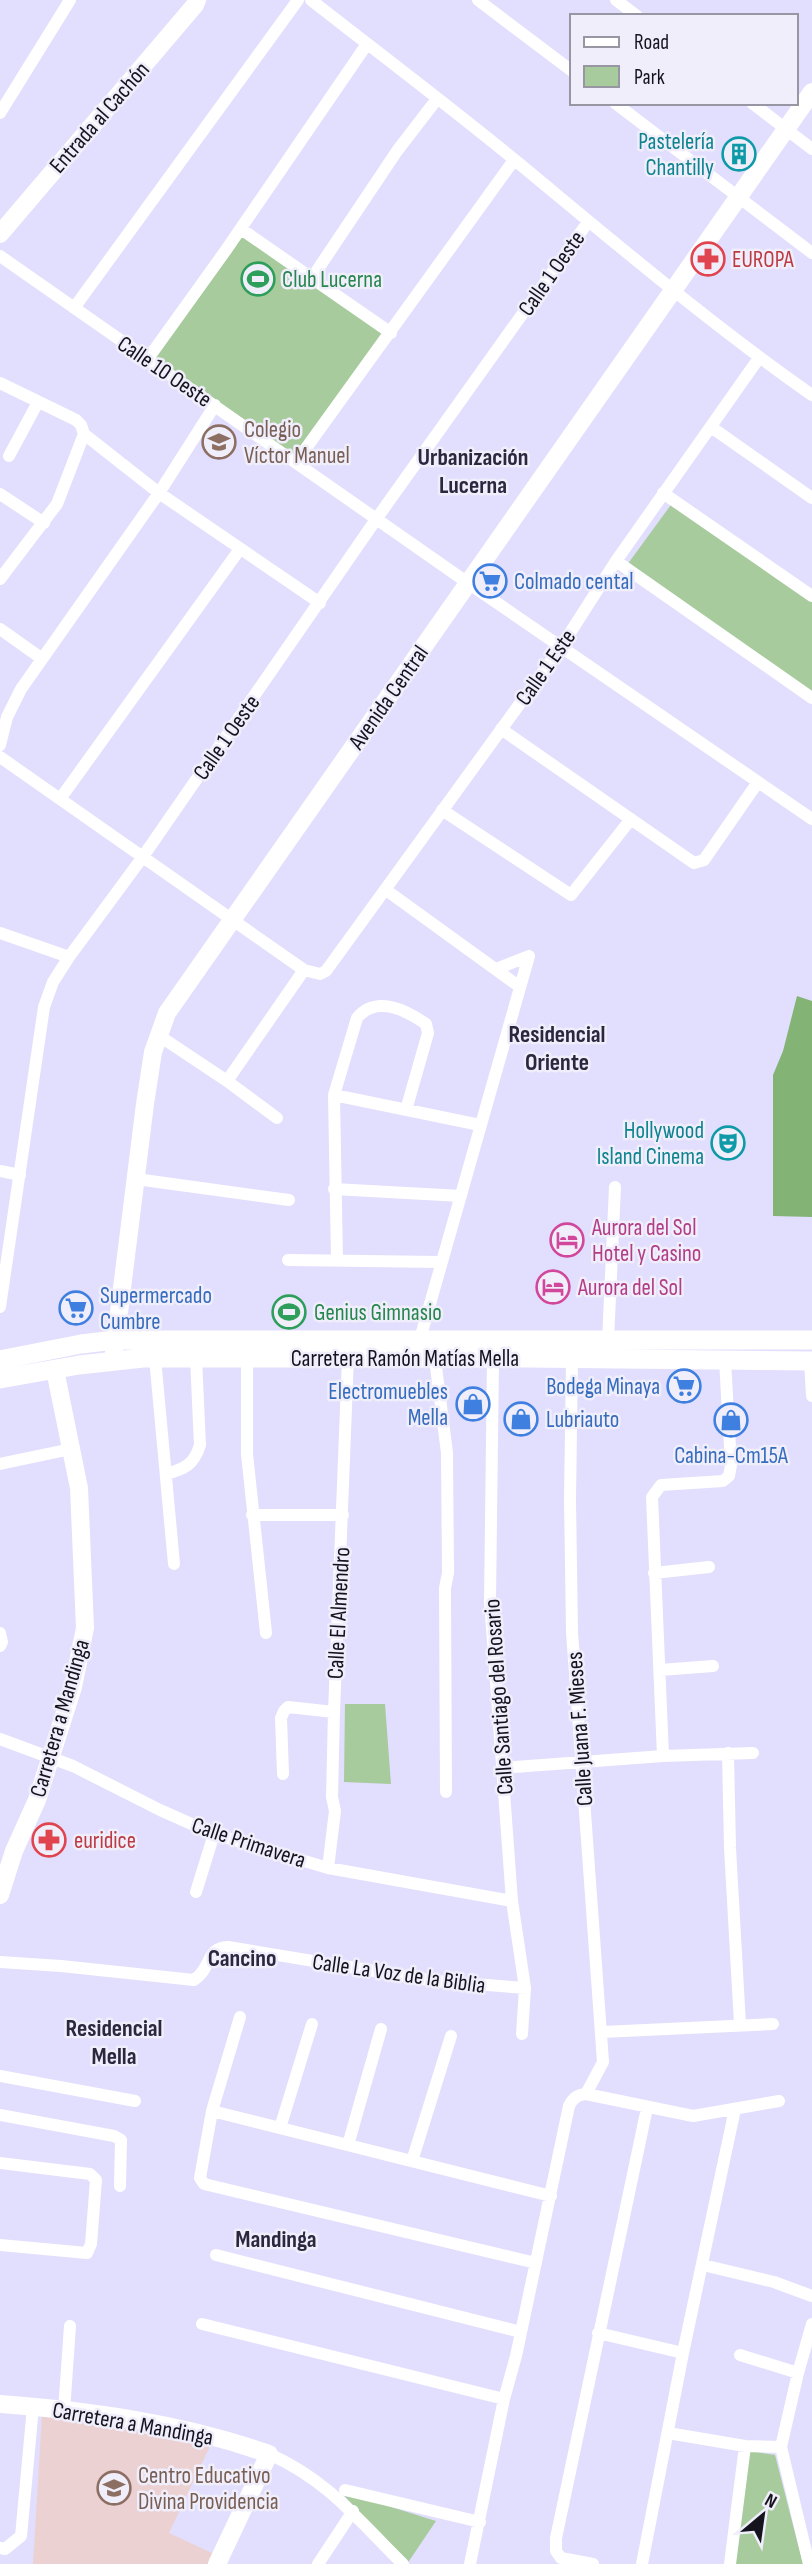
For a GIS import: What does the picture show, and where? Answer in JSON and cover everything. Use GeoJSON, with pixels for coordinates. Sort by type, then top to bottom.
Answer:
{"type":"FeatureCollection","features":[{"type":"Feature","properties":{"kind":"main road","name":"Entrada al Cachón"},"geometry":{"type":"LineString","coordinates":[[0,234],[197,0]]}},
{"type":"Feature","properties":{"kind":"main road","name":"Avenida Central"},"geometry":{"type":"LineString","coordinates":[[113,1360],[145,1104],[158,1035],[177,997],[812,92]]}},
{"type":"Feature","properties":{"kind":"main road","name":"Carretera Ramón Matías Mella"},"geometry":{"type":"LineString","coordinates":[[0,1360],[115,1340],[417,1349],[608,1341],[812,1340]]}},
{"type":"Feature","properties":{"kind":"main road","name":"Carretera Ramón Matías Mella"},"geometry":{"type":"LineString","coordinates":[[0,1379],[113,1360],[348,1357],[417,1349],[435,1359],[811,1361]]}},
{"type":"Feature","properties":{"kind":"main road","name":"Carretera a Mandinga"},"geometry":{"type":"LineString","coordinates":[[0,1895],[7,1851],[37,1800],[51,1757],[73,1687],[85,1628],[79,1488],[55,1370]]}},
{"type":"Feature","properties":{"kind":"main road","name":"Carretera a Mandinga"},"geometry":{"type":"LineString","coordinates":[[0,2404],[151,2422],[220,2437],[269,2454]]}},
{"type":"Feature","properties":{"kind":"main road"},"geometry":{"type":"LineString","coordinates":[[217,2564],[269,2454]]}},
{"type":"Feature","properties":{"kind":"street"},"geometry":{"type":"LineString","coordinates":[[0,113],[70,0]]}},
{"type":"Feature","properties":{"kind":"street"},"geometry":{"type":"LineString","coordinates":[[74,307],[298,0]]}},
{"type":"Feature","properties":{"kind":"street"},"geometry":{"type":"LineString","coordinates":[[311,0],[514,160],[672,291],[812,395]]}},
{"type":"Feature","properties":{"kind":"street"},"geometry":{"type":"LineString","coordinates":[[478,0],[570,69]]}},
{"type":"Feature","properties":{"kind":"street"},"geometry":{"type":"LineString","coordinates":[[616,0],[634,14]]}},
{"type":"Feature","properties":{"kind":"street"},"geometry":{"type":"LineString","coordinates":[[147,360],[241,229],[367,44]]}},
{"type":"Feature","properties":{"kind":"street"},"geometry":{"type":"LineString","coordinates":[[312,278],[397,151],[437,99]]}},
{"type":"Feature","properties":{"kind":"street"},"geometry":{"type":"LineString","coordinates":[[618,105],[812,253]]}},
{"type":"Feature","properties":{"kind":"street"},"geometry":{"type":"LineString","coordinates":[[755,105],[812,149]]}},
{"type":"Feature","properties":{"kind":"street"},"geometry":{"type":"LineString","coordinates":[[296,462],[514,160]]}},
{"type":"Feature","properties":{"kind":"street","name":"Calle 1 Oeste"},"geometry":{"type":"LineString","coordinates":[[0,1307],[5,1242],[20,1175],[44,1007],[53,982],[377,518],[588,222]]}},
{"type":"Feature","properties":{"kind":"street"},"geometry":{"type":"LineString","coordinates":[[241,229],[391,333]]}},
{"type":"Feature","properties":{"kind":"street","name":"Calle 10 Oeste"},"geometry":{"type":"LineString","coordinates":[[0,256],[467,583],[812,818]]}},
{"type":"Feature","properties":{"kind":"street","name":"Calle 1 Este"},"geometry":{"type":"LineString","coordinates":[[304,970],[320,974],[326,971],[561,647],[663,492],[759,358]]}},
{"type":"Feature","properties":{"kind":"street"},"geometry":{"type":"LineString","coordinates":[[0,383],[76,420],[84,434],[159,493],[320,603]]}},
{"type":"Feature","properties":{"kind":"street"},"geometry":{"type":"LineString","coordinates":[[9,456],[38,402]]}},
{"type":"Feature","properties":{"kind":"street"},"geometry":{"type":"LineString","coordinates":[[0,745],[13,703],[41,658],[159,493],[215,405]]}},
{"type":"Feature","properties":{"kind":"street"},"geometry":{"type":"LineString","coordinates":[[711,427],[812,498]]}},
{"type":"Feature","properties":{"kind":"street"},"geometry":{"type":"LineString","coordinates":[[0,579],[57,505],[84,434]]}},
{"type":"Feature","properties":{"kind":"street"},"geometry":{"type":"LineString","coordinates":[[663,492],[812,596]]}},
{"type":"Feature","properties":{"kind":"street"},"geometry":{"type":"LineString","coordinates":[[0,494],[44,523]]}},
{"type":"Feature","properties":{"kind":"street"},"geometry":{"type":"LineString","coordinates":[[60,799],[240,549]]}},
{"type":"Feature","properties":{"kind":"street"},"geometry":{"type":"LineString","coordinates":[[616,561],[812,698]]}},
{"type":"Feature","properties":{"kind":"street"},"geometry":{"type":"LineString","coordinates":[[0,629],[41,658]]}},
{"type":"Feature","properties":{"kind":"street"},"geometry":{"type":"LineString","coordinates":[[501,729],[694,863],[704,860],[758,782]]}},
{"type":"Feature","properties":{"kind":"street"},"geometry":{"type":"LineString","coordinates":[[0,757],[304,970],[227,1080]]}},
{"type":"Feature","properties":{"kind":"street"},"geometry":{"type":"LineString","coordinates":[[442,810],[571,895],[631,819]]}},
{"type":"Feature","properties":{"kind":"street"},"geometry":{"type":"LineString","coordinates":[[386,890],[520,987]]}},
{"type":"Feature","properties":{"kind":"street"},"geometry":{"type":"LineString","coordinates":[[0,933],[69,957]]}},
{"type":"Feature","properties":{"kind":"street"},"geometry":{"type":"LineString","coordinates":[[417,1349],[529,956],[495,969]]}},
{"type":"Feature","properties":{"kind":"street"},"geometry":{"type":"LineString","coordinates":[[337,1261],[334,1095],[357,1018],[363,1011],[380,1005],[398,1008],[426,1024],[428,1032],[406,1110]]}},
{"type":"Feature","properties":{"kind":"street"},"geometry":{"type":"LineString","coordinates":[[158,1035],[227,1080],[277,1118]]}},
{"type":"Feature","properties":{"kind":"street"},"geometry":{"type":"LineString","coordinates":[[334,1095],[480,1125]]}},
{"type":"Feature","properties":{"kind":"street"},"geometry":{"type":"LineString","coordinates":[[0,1171],[20,1175]]}},
{"type":"Feature","properties":{"kind":"street"},"geometry":{"type":"LineString","coordinates":[[136,1179],[289,1200]]}},
{"type":"Feature","properties":{"kind":"street"},"geometry":{"type":"LineString","coordinates":[[608,1341],[615,1187]]}},
{"type":"Feature","properties":{"kind":"street"},"geometry":{"type":"LineString","coordinates":[[334,1189],[461,1196]]}},
{"type":"Feature","properties":{"kind":"street"},"geometry":{"type":"LineString","coordinates":[[288,1260],[441,1262]]}},
{"type":"Feature","properties":{"kind":"street","name":"Calle El Almendro"},"geometry":{"type":"LineString","coordinates":[[328,1868],[335,1811],[332,1797],[334,1712],[348,1357]]}},
{"type":"Feature","properties":{"kind":"street"},"geometry":{"type":"LineString","coordinates":[[155,1358],[174,1564]]}},
{"type":"Feature","properties":{"kind":"street"},"geometry":{"type":"LineString","coordinates":[[166,1474],[186,1468],[196,1458],[200,1445],[196,1358]]}},
{"type":"Feature","properties":{"kind":"street"},"geometry":{"type":"LineString","coordinates":[[247,1358],[247,1454],[266,1633]]}},
{"type":"Feature","properties":{"kind":"street"},"geometry":{"type":"LineString","coordinates":[[435,1359],[447,1453],[446,1792]]}},
{"type":"Feature","properties":{"kind":"street","name":"Calle Santiago del Rosario"},"geometry":{"type":"LineString","coordinates":[[493,1359],[490,1601],[512,1901],[524,1988],[522,2034]]}},
{"type":"Feature","properties":{"kind":"street","name":"Calle Juana F. Mieses"},"geometry":{"type":"LineString","coordinates":[[572,1359],[572,1632],[603,2062],[586,2094]]}},
{"type":"Feature","properties":{"kind":"street"},"geometry":{"type":"LineString","coordinates":[[663,1756],[651,1510],[653,1497],[662,1485],[723,1481],[729,1476],[731,1465],[725,1360]]}},
{"type":"Feature","properties":{"kind":"street"},"geometry":{"type":"LineString","coordinates":[[811,1361],[812,1396]]}},
{"type":"Feature","properties":{"kind":"street"},"geometry":{"type":"LineString","coordinates":[[0,1464],[71,1449]]}},
{"type":"Feature","properties":{"kind":"street"},"geometry":{"type":"LineString","coordinates":[[252,1516],[343,1514]]}},
{"type":"Feature","properties":{"kind":"street"},"geometry":{"type":"LineString","coordinates":[[654,1573],[709,1567]]}},
{"type":"Feature","properties":{"kind":"street"},"geometry":{"type":"LineString","coordinates":[[660,1670],[713,1666]]}},
{"type":"Feature","properties":{"kind":"street"},"geometry":{"type":"LineString","coordinates":[[283,1774],[281,1718],[284,1711],[288,1707],[334,1712]]}},
{"type":"Feature","properties":{"kind":"street","name":"Calle Primavera"},"geometry":{"type":"LineString","coordinates":[[0,1738],[51,1757],[214,1834],[328,1868],[512,1901]]}},
{"type":"Feature","properties":{"kind":"street"},"geometry":{"type":"LineString","coordinates":[[728,1753],[730,1847],[740,2024]]}},
{"type":"Feature","properties":{"kind":"street"},"geometry":{"type":"LineString","coordinates":[[502,1768],[663,1756],[752,1753]]}},
{"type":"Feature","properties":{"kind":"street"},"geometry":{"type":"LineString","coordinates":[[196,1892],[214,1834]]}},
{"type":"Feature","properties":{"kind":"street","name":"Calle La Voz de la Biblia"},"geometry":{"type":"LineString","coordinates":[[0,1962],[194,1980],[206,1970],[213,1952],[219,1947],[228,1947],[435,1981],[524,1988]]}},
{"type":"Feature","properties":{"kind":"street"},"geometry":{"type":"LineString","coordinates":[[240,2017],[212,2111],[200,2178],[204,2184],[536,2263]]}},
{"type":"Feature","properties":{"kind":"street"},"geometry":{"type":"LineString","coordinates":[[280,2128],[312,2024]]}},
{"type":"Feature","properties":{"kind":"street"},"geometry":{"type":"LineString","coordinates":[[602,2032],[773,2024]]}},
{"type":"Feature","properties":{"kind":"street"},"geometry":{"type":"LineString","coordinates":[[348,2145],[381,2029]]}},
{"type":"Feature","properties":{"kind":"street"},"geometry":{"type":"LineString","coordinates":[[412,2161],[451,2036]]}},
{"type":"Feature","properties":{"kind":"street"},"geometry":{"type":"LineString","coordinates":[[0,2076],[135,2101]]}},
{"type":"Feature","properties":{"kind":"street"},"geometry":{"type":"LineString","coordinates":[[470,2564],[503,2399],[521,2332],[569,2106],[578,2095],[586,2094],[693,2116],[779,2101]]}},
{"type":"Feature","properties":{"kind":"street"},"geometry":{"type":"LineString","coordinates":[[593,2564],[561,2558],[556,2551],[556,2538],[647,2108]]}},
{"type":"Feature","properties":{"kind":"street"},"geometry":{"type":"LineString","coordinates":[[642,2564],[735,2109]]}},
{"type":"Feature","properties":{"kind":"street"},"geometry":{"type":"LineString","coordinates":[[212,2111],[551,2196]]}},
{"type":"Feature","properties":{"kind":"street"},"geometry":{"type":"LineString","coordinates":[[0,2115],[114,2136],[121,2140],[120,2186]]}},
{"type":"Feature","properties":{"kind":"street"},"geometry":{"type":"LineString","coordinates":[[0,2163],[90,2174],[96,2180],[91,2244],[87,2253],[0,2245]]}},
{"type":"Feature","properties":{"kind":"street"},"geometry":{"type":"LineString","coordinates":[[216,2255],[521,2332]]}},
{"type":"Feature","properties":{"kind":"street"},"geometry":{"type":"LineString","coordinates":[[704,2265],[774,2282],[812,2296]]}},
{"type":"Feature","properties":{"kind":"street"},"geometry":{"type":"LineString","coordinates":[[202,2324],[503,2399]]}},
{"type":"Feature","properties":{"kind":"street"},"geometry":{"type":"LineString","coordinates":[[809,2564],[781,2448],[812,2324]]}},
{"type":"Feature","properties":{"kind":"street"},"geometry":{"type":"LineString","coordinates":[[64,2411],[71,2326]]}},
{"type":"Feature","properties":{"kind":"street"},"geometry":{"type":"LineString","coordinates":[[598,2333],[683,2353]]}},
{"type":"Feature","properties":{"kind":"street"},"geometry":{"type":"LineString","coordinates":[[740,2355],[798,2373]]}},
{"type":"Feature","properties":{"kind":"street"},"geometry":{"type":"LineString","coordinates":[[0,2548],[5,2549],[21,2536],[33,2407]]}},
{"type":"Feature","properties":{"kind":"street"},"geometry":{"type":"LineString","coordinates":[[668,2433],[745,2446],[781,2448]]}},
{"type":"Feature","properties":{"kind":"street"},"geometry":{"type":"LineString","coordinates":[[730,2564],[745,2446]]}},
{"type":"Feature","properties":{"kind":"street"},"geometry":{"type":"LineString","coordinates":[[269,2454],[304,2471],[353,2511],[403,2564]]}},
{"type":"Feature","properties":{"kind":"street"},"geometry":{"type":"LineString","coordinates":[[345,2490],[480,2522]]}},
{"type":"Feature","properties":{"kind":"street"},"geometry":{"type":"LineString","coordinates":[[318,2564],[353,2511]]}},
{"type":"Feature","properties":{"kind":"shaded area","name":"Centro Educativo Divina Providencia"},"geometry":{"type":"Polygon","coordinates":[[[42,2414],[211,2444],[169,2533],[214,2554],[209,2564],[33,2564],[42,2414]]]}},
{"type":"Feature","properties":{"kind":"green space"},"geometry":{"type":"Polygon","coordinates":[[[243,235],[384,333],[296,457],[154,359],[243,235]]]}},
{"type":"Feature","properties":{"kind":"green space"},"geometry":{"type":"Polygon","coordinates":[[[673,502],[812,600],[812,693],[627,565],[673,502]]]}},
{"type":"Feature","properties":{"kind":"green space"},"geometry":{"type":"Polygon","coordinates":[[[797,996],[812,1001],[812,1217],[773,1216],[773,1075],[783,1051],[797,996]]]}},
{"type":"Feature","properties":{"kind":"green space"},"geometry":{"type":"Polygon","coordinates":[[[345,1704],[385,1704],[391,1784],[344,1782],[345,1704]]]}},
{"type":"Feature","properties":{"kind":"green space"},"geometry":{"type":"Polygon","coordinates":[[[750,2451],[775,2455],[803,2564],[735,2564],[750,2451]]]}},
{"type":"Feature","properties":{"kind":"green space"},"geometry":{"type":"Polygon","coordinates":[[[340,2491],[436,2521],[407,2564],[340,2491]]]}},
{"type":"Feature","properties":{"kind":"place","name":"Pastelería Chantilly"},"geometry":{"type":"Point","coordinates":[739,154]}},
{"type":"Feature","properties":{"kind":"place","name":"EUROPA"},"geometry":{"type":"Point","coordinates":[708,259]}},
{"type":"Feature","properties":{"kind":"place","name":"Club Lucerna"},"geometry":{"type":"Point","coordinates":[258,279]}},
{"type":"Feature","properties":{"kind":"place","name":"Colegio Víctor Manuel"},"geometry":{"type":"Point","coordinates":[219,442]}},
{"type":"Feature","properties":{"kind":"place","name":"Colmado cental"},"geometry":{"type":"Point","coordinates":[490,581]}},
{"type":"Feature","properties":{"kind":"place","name":"Hollywood Island Cinema"},"geometry":{"type":"Point","coordinates":[728,1143]}},
{"type":"Feature","properties":{"kind":"place","name":"Aurora del Sol Hotel y Casino"},"geometry":{"type":"Point","coordinates":[567,1240]}},
{"type":"Feature","properties":{"kind":"place","name":"Aurora del Sol"},"geometry":{"type":"Point","coordinates":[553,1287]}},
{"type":"Feature","properties":{"kind":"place","name":"Supermercado Cumbre"},"geometry":{"type":"Point","coordinates":[76,1308]}},
{"type":"Feature","properties":{"kind":"place","name":"Genius Gimnasio"},"geometry":{"type":"Point","coordinates":[289,1312]}},
{"type":"Feature","properties":{"kind":"place","name":"Bodega Minaya"},"geometry":{"type":"Point","coordinates":[684,1386]}},
{"type":"Feature","properties":{"kind":"place","name":"Electromuebles Mella"},"geometry":{"type":"Point","coordinates":[473,1404]}},
{"type":"Feature","properties":{"kind":"place","name":"Lubriauto"},"geometry":{"type":"Point","coordinates":[521,1419]}},
{"type":"Feature","properties":{"kind":"place","name":"Cabina-Cm15A"},"geometry":{"type":"Point","coordinates":[731,1420]}},
{"type":"Feature","properties":{"kind":"place","name":"euridice"},"geometry":{"type":"Point","coordinates":[49,1840]}},
{"type":"Feature","properties":{"kind":"place","name":"Centro Educativo Divina Providencia"},"geometry":{"type":"Point","coordinates":[114,2488]}},
{"type":"Feature","properties":{"kind":"district","name":"Urbanización Lucerna"},"geometry":{"type":"Point","coordinates":[473,471]}},
{"type":"Feature","properties":{"kind":"district","name":"Residencial Oriente"},"geometry":{"type":"Point","coordinates":[557,1048]}},
{"type":"Feature","properties":{"kind":"district","name":"Cancino"},"geometry":{"type":"Point","coordinates":[242,1958]}},
{"type":"Feature","properties":{"kind":"district","name":"Residencial Mella"},"geometry":{"type":"Point","coordinates":[114,2042]}},
{"type":"Feature","properties":{"kind":"district","name":"Mandinga"},"geometry":{"type":"Point","coordinates":[276,2239]}}]}
